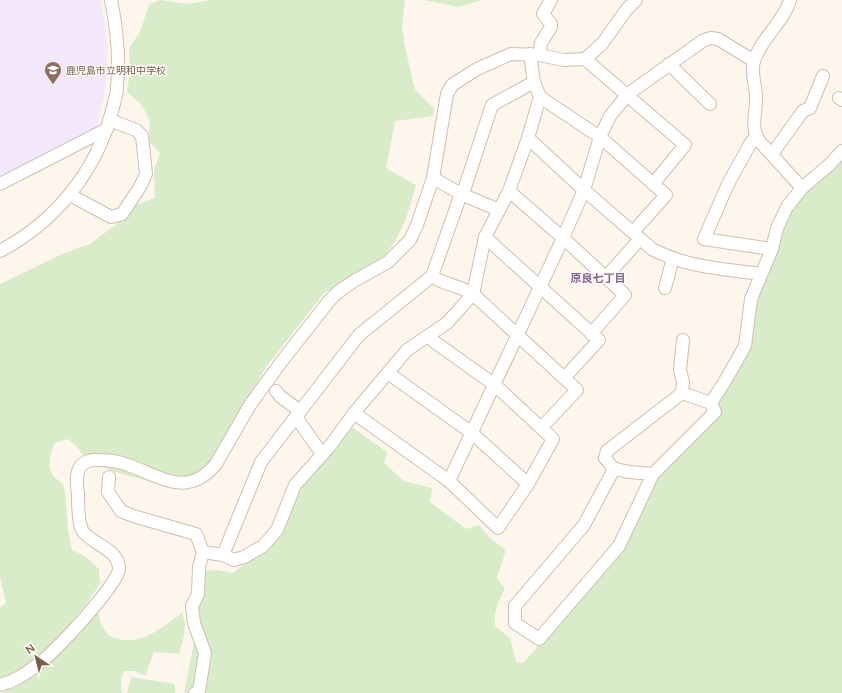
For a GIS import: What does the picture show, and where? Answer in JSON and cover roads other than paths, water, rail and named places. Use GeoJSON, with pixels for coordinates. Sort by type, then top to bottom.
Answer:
{"type":"FeatureCollection","features":[{"type":"Feature","properties":{"kind":"street"},"geometry":{"type":"LineString","coordinates":[[0,251],[25,236],[47,219],[70,195],[83,178],[100,147],[108,124],[117,89],[119,63],[118,34],[111,0]]}},
{"type":"Feature","properties":{"kind":"street"},"geometry":{"type":"LineString","coordinates":[[551,0],[543,14],[551,24],[551,27],[534,55],[534,82],[540,97],[600,137],[666,195],[606,277]]}},
{"type":"Feature","properties":{"kind":"street"},"geometry":{"type":"LineString","coordinates":[[0,685],[21,676],[38,665],[86,618],[117,577],[119,568],[113,556],[106,548],[89,538],[82,530],[78,509],[77,476],[79,468],[83,464],[93,459],[114,461],[132,466],[161,480],[180,483],[191,482],[210,471],[216,464],[250,405],[329,301],[338,292],[354,281],[388,262],[410,240],[417,225],[433,178],[447,94],[452,85],[476,69],[511,54],[534,55],[564,60],[585,59],[602,44],[627,9],[636,0]]}},
{"type":"Feature","properties":{"kind":"street"},"geometry":{"type":"LineString","coordinates":[[790,0],[788,7],[763,43],[754,61],[753,76],[757,98],[754,129],[756,136],[802,188]]}},
{"type":"Feature","properties":{"kind":"street"},"geometry":{"type":"LineString","coordinates":[[449,481],[563,238],[584,190],[600,137],[610,116],[628,94],[704,40],[718,38],[754,61]]}},
{"type":"Feature","properties":{"kind":"street"},"geometry":{"type":"LineString","coordinates":[[585,59],[628,94],[685,145],[653,184]]}},
{"type":"Feature","properties":{"kind":"street"},"geometry":{"type":"LineString","coordinates":[[669,64],[710,104]]}},
{"type":"Feature","properties":{"kind":"street"},"geometry":{"type":"LineString","coordinates":[[772,154],[804,111],[810,108],[823,76]]}},
{"type":"Feature","properties":{"kind":"street"},"geometry":{"type":"LineString","coordinates":[[223,555],[261,462],[359,335],[432,276],[461,194],[465,187],[492,105],[534,82]]}},
{"type":"Feature","properties":{"kind":"street"},"geometry":{"type":"LineString","coordinates":[[203,552],[223,555],[234,560],[244,557],[263,546],[277,530],[295,485],[330,446],[354,413],[407,350],[447,323],[473,294],[485,237],[509,191],[528,138],[540,97]]}},
{"type":"Feature","properties":{"kind":"street"},"geometry":{"type":"LineString","coordinates":[[0,184],[108,124],[136,130],[142,136],[146,174],[140,187],[122,214],[111,217],[70,195]]}},
{"type":"Feature","properties":{"kind":"street"},"geometry":{"type":"LineString","coordinates":[[756,136],[728,184],[704,239],[772,249]]}},
{"type":"Feature","properties":{"kind":"street"},"geometry":{"type":"LineString","coordinates":[[528,138],[584,190],[652,249],[665,256],[701,266],[761,274]]}},
{"type":"Feature","properties":{"kind":"street"},"geometry":{"type":"LineString","coordinates":[[711,403],[745,346],[751,299],[772,249],[777,228],[788,207],[802,188],[829,165],[842,150]]}},
{"type":"Feature","properties":{"kind":"street"},"geometry":{"type":"LineString","coordinates":[[433,178],[461,194],[499,210]]}},
{"type":"Feature","properties":{"kind":"street"},"geometry":{"type":"LineString","coordinates":[[509,191],[625,295],[592,334]]}},
{"type":"Feature","properties":{"kind":"street"},"geometry":{"type":"LineString","coordinates":[[485,237],[599,340],[564,378]]}},
{"type":"Feature","properties":{"kind":"street"},"geometry":{"type":"LineString","coordinates":[[664,288],[673,258]]}},
{"type":"Feature","properties":{"kind":"street"},"geometry":{"type":"LineString","coordinates":[[432,276],[436,280],[465,289],[473,294],[577,390],[541,428]]}},
{"type":"Feature","properties":{"kind":"street"},"geometry":{"type":"LineString","coordinates":[[354,413],[449,481],[498,528],[528,484],[553,439],[495,385],[428,336]]}},
{"type":"Feature","properties":{"kind":"street"},"geometry":{"type":"LineString","coordinates":[[653,474],[614,469],[605,458],[607,451],[682,393],[683,382],[680,370],[683,340]]}},
{"type":"Feature","properties":{"kind":"street"},"geometry":{"type":"LineString","coordinates":[[388,373],[472,433],[528,484]]}},
{"type":"Feature","properties":{"kind":"street"},"geometry":{"type":"LineString","coordinates":[[276,391],[298,414],[322,454]]}},
{"type":"Feature","properties":{"kind":"street"},"geometry":{"type":"LineString","coordinates":[[614,469],[584,525],[515,606],[515,623],[539,639],[619,546],[653,474],[715,412],[711,403],[682,393]]}},
{"type":"Feature","properties":{"kind":"street"},"geometry":{"type":"LineString","coordinates":[[109,477],[108,492],[121,511],[133,516],[196,534],[203,552],[199,567],[198,594],[192,606],[194,622],[205,653],[199,691],[195,693]]}},
{"type":"Feature","properties":{"kind":"place","name":"鹿児島市立明和中学校"},"geometry":{"type":"Point","coordinates":[53,85]}},
{"type":"Feature","properties":{"kind":"district","name":"原良七丁目"},"geometry":{"type":"Point","coordinates":[598,277]}}]}
